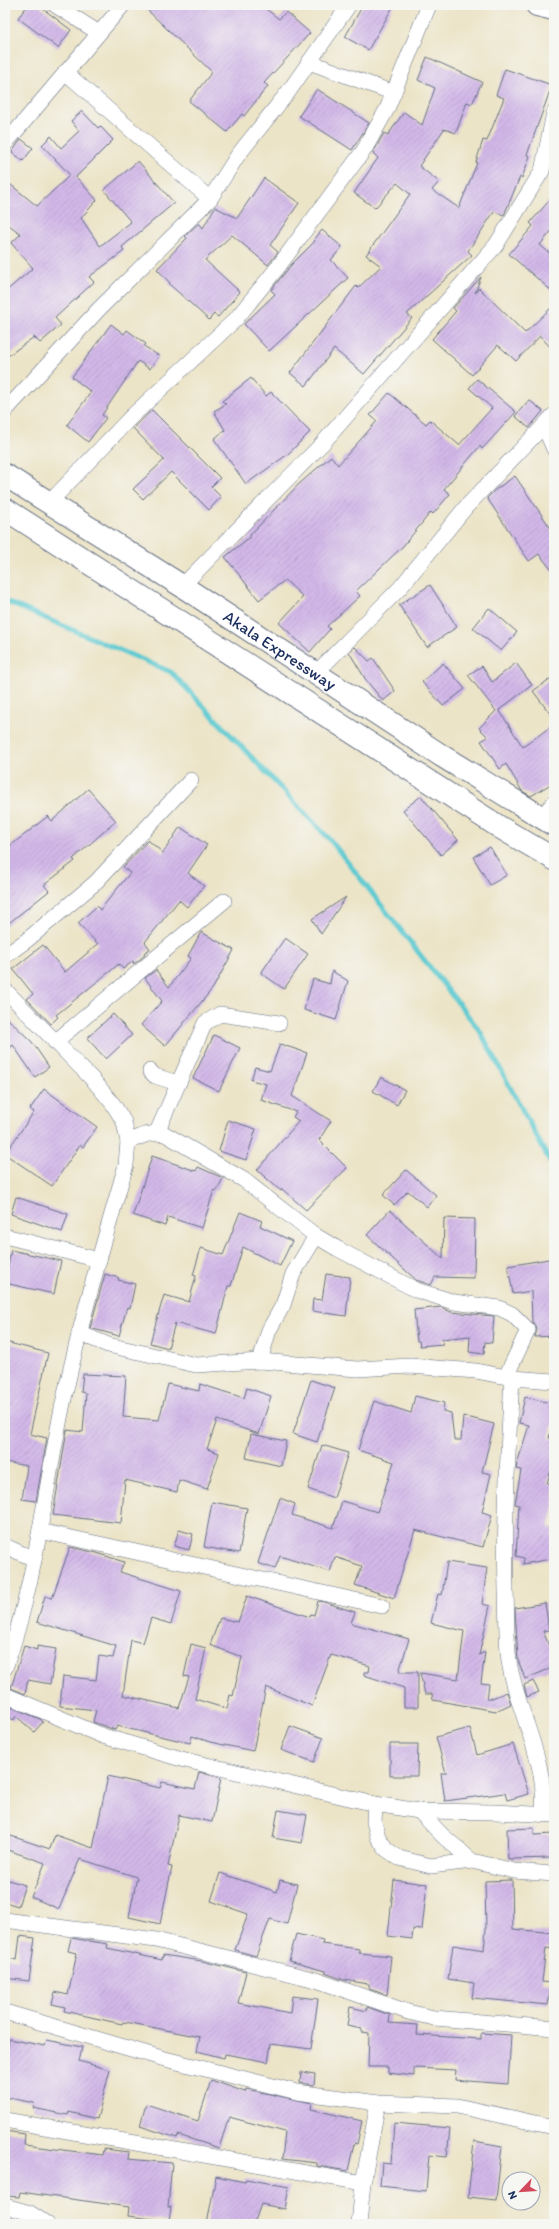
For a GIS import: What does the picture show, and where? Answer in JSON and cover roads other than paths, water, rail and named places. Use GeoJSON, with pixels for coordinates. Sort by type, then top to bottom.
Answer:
{"type":"FeatureCollection","features":[{"type":"Feature","properties":{"kind":"main road"},"geometry":{"type":"LineString","coordinates":[[537,5],[554,9]]}},
{"type":"Feature","properties":{"kind":"main road","name":"Akala Expressway"},"geometry":{"type":"LineString","coordinates":[[9,486],[49,503],[182,586],[442,756],[550,815]]}},
{"type":"Feature","properties":{"kind":"main road","name":"Akala Expressway"},"geometry":{"type":"LineString","coordinates":[[5,509],[482,816],[554,859]]}},
{"type":"Feature","properties":{"kind":"street"},"geometry":{"type":"LineString","coordinates":[[55,5],[99,33]]}},
{"type":"Feature","properties":{"kind":"street"},"geometry":{"type":"LineString","coordinates":[[5,144],[123,5]]}},
{"type":"Feature","properties":{"kind":"street"},"geometry":{"type":"LineString","coordinates":[[5,411],[99,309],[210,199],[238,155],[309,62],[349,5]]}},
{"type":"Feature","properties":{"kind":"street"},"geometry":{"type":"LineString","coordinates":[[49,503],[131,418],[236,319],[320,212],[364,150],[387,109],[428,5]]}},
{"type":"Feature","properties":{"kind":"street"},"geometry":{"type":"LineString","coordinates":[[309,62],[394,93]]}},
{"type":"Feature","properties":{"kind":"street"},"geometry":{"type":"LineString","coordinates":[[65,72],[210,199]]}},
{"type":"Feature","properties":{"kind":"street"},"geometry":{"type":"LineString","coordinates":[[182,586],[322,444],[496,245],[542,171],[551,144],[554,113]]}},
{"type":"Feature","properties":{"kind":"street"},"geometry":{"type":"LineString","coordinates":[[549,421],[554,450]]}},
{"type":"Feature","properties":{"kind":"street"},"geometry":{"type":"LineString","coordinates":[[316,673],[400,588],[466,507],[549,421]]}},
{"type":"Feature","properties":{"kind":"street"},"geometry":{"type":"LineString","coordinates":[[5,956],[27,940],[95,883],[191,780]]}},
{"type":"Feature","properties":{"kind":"street"},"geometry":{"type":"LineString","coordinates":[[55,1042],[224,901]]}},
{"type":"Feature","properties":{"kind":"street"},"geometry":{"type":"LineString","coordinates":[[5,990],[94,1081],[113,1104],[124,1122],[128,1142],[126,1165],[79,1333],[65,1395],[40,1531],[20,1625],[5,1668]]}},
{"type":"Feature","properties":{"kind":"street"},"geometry":{"type":"LineString","coordinates":[[157,1132],[177,1083],[205,1023],[214,1016],[220,1014],[279,1023]]}},
{"type":"Feature","properties":{"kind":"street"},"geometry":{"type":"LineString","coordinates":[[150,1071],[155,1076],[177,1083]]}},
{"type":"Feature","properties":{"kind":"street"},"geometry":{"type":"LineString","coordinates":[[5,1695],[103,1736],[185,1760],[375,1804],[419,1811],[549,1814],[544,1793],[542,1774],[515,1687],[509,1659],[505,1546],[513,1378],[509,1370],[528,1330],[512,1314],[499,1308],[454,1302],[416,1290],[316,1236],[244,1180],[165,1134],[157,1132],[146,1134],[128,1142]]}},
{"type":"Feature","properties":{"kind":"street"},"geometry":{"type":"LineString","coordinates":[[5,1236],[99,1260]]}},
{"type":"Feature","properties":{"kind":"street"},"geometry":{"type":"LineString","coordinates":[[260,1361],[269,1330],[283,1305],[293,1274],[316,1236]]}},
{"type":"Feature","properties":{"kind":"street"},"geometry":{"type":"LineString","coordinates":[[79,1333],[108,1345],[196,1365],[260,1361],[357,1369],[418,1367],[476,1371],[513,1378],[554,1381]]}},
{"type":"Feature","properties":{"kind":"street"},"geometry":{"type":"LineString","coordinates":[[40,1531],[382,1606]]}},
{"type":"Feature","properties":{"kind":"street"},"geometry":{"type":"LineString","coordinates":[[5,1546],[34,1559]]}},
{"type":"Feature","properties":{"kind":"street"},"geometry":{"type":"LineString","coordinates":[[375,1804],[374,1822],[378,1837],[386,1849],[399,1858],[431,1866],[472,1861],[514,1871],[554,1874]]}},
{"type":"Feature","properties":{"kind":"street"},"geometry":{"type":"LineString","coordinates":[[419,1811],[443,1836],[472,1861]]}},
{"type":"Feature","properties":{"kind":"street"},"geometry":{"type":"LineString","coordinates":[[5,1920],[156,1940],[316,1980],[408,2012],[438,2019],[554,2028]]}},
{"type":"Feature","properties":{"kind":"street"},"geometry":{"type":"LineString","coordinates":[[5,2012],[165,2059],[297,2092],[378,2103],[457,2106],[554,2127]]}},
{"type":"Feature","properties":{"kind":"street"},"geometry":{"type":"LineString","coordinates":[[358,2224],[363,2183],[378,2103]]}},
{"type":"Feature","properties":{"kind":"street"},"geometry":{"type":"LineString","coordinates":[[5,2120],[363,2183]]}},
{"type":"Feature","properties":{"kind":"street"},"geometry":{"type":"LineString","coordinates":[[5,2206],[30,2214],[47,2224]]}},
{"type":"Feature","properties":{"kind":"waterway"},"geometry":{"type":"LineString","coordinates":[[5,601],[171,672],[331,841],[480,1031],[554,1169]]}}]}
